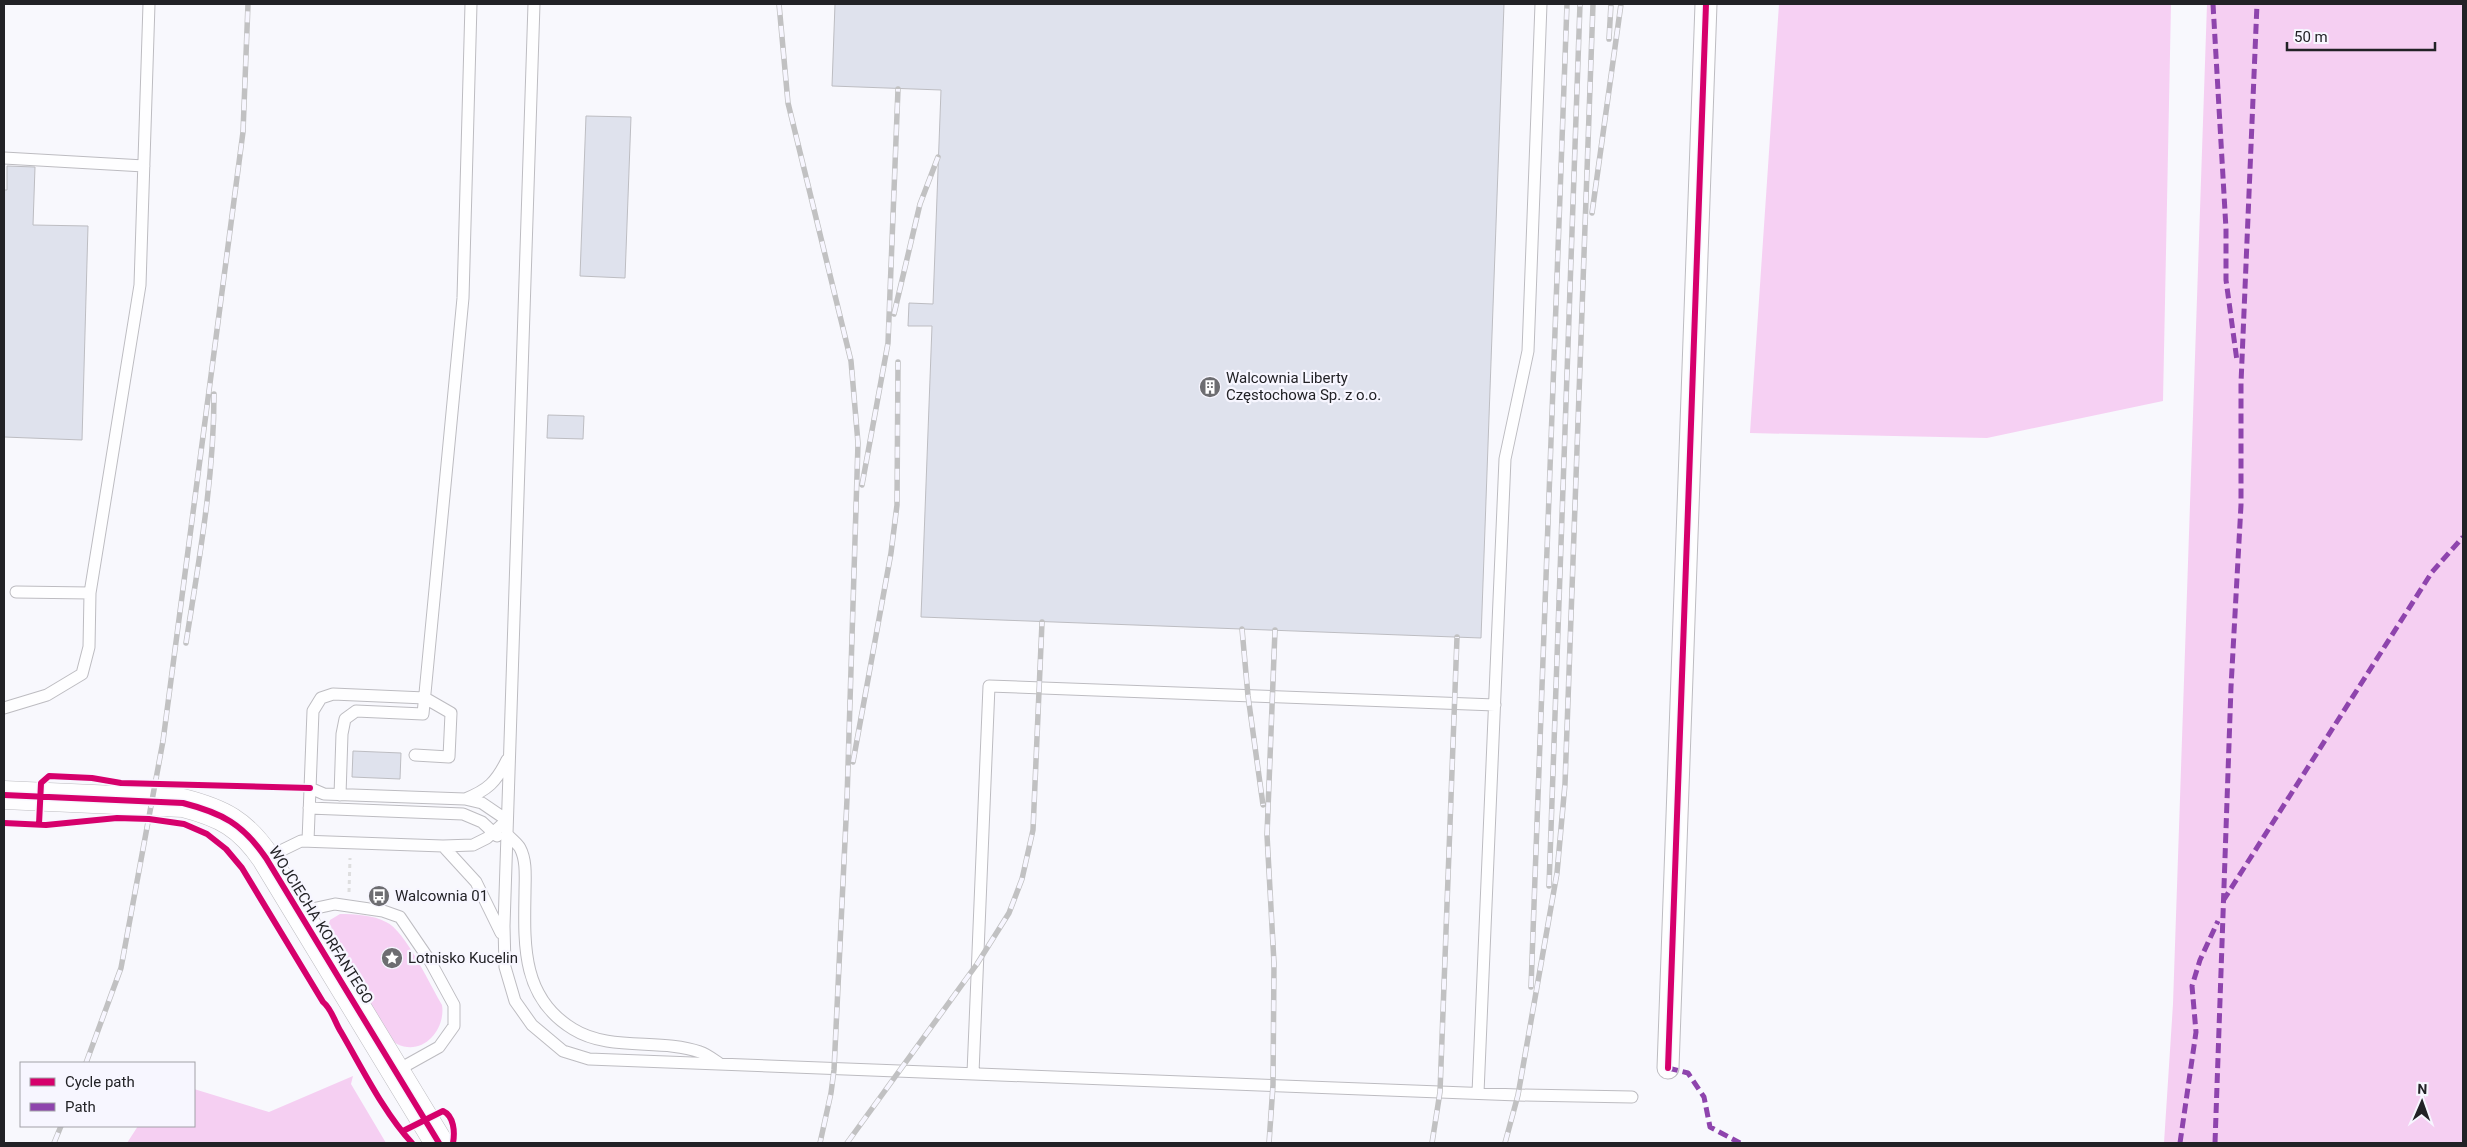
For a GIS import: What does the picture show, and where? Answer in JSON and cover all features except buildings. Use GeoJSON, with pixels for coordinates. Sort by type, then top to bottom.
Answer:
{"type":"FeatureCollection","features":[{"type":"Feature","properties":{"kind":"street"},"geometry":{"type":"LineString","coordinates":[[1668,1068],[1706,4]]}},
{"type":"Feature","properties":{"kind":"street","name":"WOJCIECHA KORFANTEGO"},"geometry":{"type":"LineString","coordinates":[[4,795],[183,803],[211,810],[238,825],[254,840],[266,858],[439,1143]]}},
{"type":"Feature","properties":{"kind":"lane"},"geometry":{"type":"LineString","coordinates":[[4,708],[48,695],[82,674],[89,647],[90,593],[140,285],[149,4]]}},
{"type":"Feature","properties":{"kind":"lane"},"geometry":{"type":"LineString","coordinates":[[340,795],[342,734],[345,719],[356,711],[423,714],[463,298],[471,4]]}},
{"type":"Feature","properties":{"kind":"lane"},"geometry":{"type":"LineString","coordinates":[[534,4],[504,942],[505,967],[515,1001],[532,1025],[562,1051],[589,1059],[1478,1093],[1632,1097]]}},
{"type":"Feature","properties":{"kind":"lane"},"geometry":{"type":"LineString","coordinates":[[1478,1093],[1505,459],[1528,351],[1541,4]]}},
{"type":"Feature","properties":{"kind":"lane"},"geometry":{"type":"LineString","coordinates":[[4,158],[144,166]]}},
{"type":"Feature","properties":{"kind":"lane"},"geometry":{"type":"LineString","coordinates":[[16,592],[90,593]]}},
{"type":"Feature","properties":{"kind":"lane"},"geometry":{"type":"LineString","coordinates":[[972,1074],[989,686],[1495,705]]}},
{"type":"Feature","properties":{"kind":"lane"},"geometry":{"type":"LineString","coordinates":[[308,841],[312,711],[322,698],[333,694],[425,698],[450,714],[449,757],[415,755]]}},
{"type":"Feature","properties":{"kind":"lane"},"geometry":{"type":"LineString","coordinates":[[465,799],[484,792],[500,774],[509,757]]}},
{"type":"Feature","properties":{"kind":"lane"},"geometry":{"type":"LineString","coordinates":[[310,788],[324,794],[465,799],[491,808],[507,820]]}},
{"type":"Feature","properties":{"kind":"lane"},"geometry":{"type":"LineString","coordinates":[[309,808],[463,814],[485,812],[508,797]]}},
{"type":"Feature","properties":{"kind":"lane"},"geometry":{"type":"LineString","coordinates":[[463,814],[482,822],[493,832],[520,848],[525,866],[524,932],[528,966],[538,993],[550,1011],[573,1029],[594,1039],[684,1048],[702,1053],[722,1065]]}},
{"type":"Feature","properties":{"kind":"lane"},"geometry":{"type":"LineString","coordinates":[[266,858],[301,841],[443,846],[473,845],[507,820]]}},
{"type":"Feature","properties":{"kind":"lane"},"geometry":{"type":"LineString","coordinates":[[443,846],[476,882],[499,926],[504,942]]}},
{"type":"Feature","properties":{"kind":"lane"},"geometry":{"type":"LineString","coordinates":[[302,916],[312,909],[335,904],[383,911],[400,917],[430,961],[454,1005],[454,1026],[439,1047],[396,1071]]}},
{"type":"Feature","properties":{"kind":"path"},"geometry":{"type":"LineString","coordinates":[[351,842],[348,891],[354,894]]}},
{"type":"Feature","properties":{"kind":"shaded area"},"geometry":{"type":"Polygon","coordinates":[[[1779,4],[2171,4],[2163,401],[1987,438],[1750,433],[1779,4]]]}},
{"type":"Feature","properties":{"kind":"shaded area"},"geometry":{"type":"Polygon","coordinates":[[[2207,4],[2463,4],[2463,1143],[2164,1143],[2173,1004],[2207,4]]]}},
{"type":"Feature","properties":{"kind":"shaded area"},"geometry":{"type":"Polygon","coordinates":[[[340,914],[364,915],[386,922],[393,927],[409,947],[442,1005],[440,1023],[431,1038],[424,1044],[416,1047],[407,1047],[397,1044],[381,1026],[360,994],[326,934],[330,920],[340,914]]]}},
{"type":"Feature","properties":{"kind":"shaded area"},"geometry":{"type":"Polygon","coordinates":[[[353,1076],[351,1084],[386,1143],[127,1143],[137,1127],[195,1127],[195,1089],[269,1112],[353,1076]]]}},
{"type":"Feature","properties":{"kind":"railway"},"geometry":{"type":"LineString","coordinates":[[86,1062],[121,968],[163,741],[243,132],[248,4]]}},
{"type":"Feature","properties":{"kind":"railway"},"geometry":{"type":"LineString","coordinates":[[779,4],[788,103],[851,361],[858,443],[847,799],[834,1070],[820,1143]]}},
{"type":"Feature","properties":{"kind":"railway"},"geometry":{"type":"LineString","coordinates":[[1531,987],[1567,4]]}},
{"type":"Feature","properties":{"kind":"railway"},"geometry":{"type":"LineString","coordinates":[[1549,886],[1580,4]]}},
{"type":"Feature","properties":{"kind":"railway"},"geometry":{"type":"LineString","coordinates":[[1505,1143],[1518,1095],[1557,873],[1565,784],[1593,4]]}},
{"type":"Feature","properties":{"kind":"railway"},"geometry":{"type":"LineString","coordinates":[[1609,39],[1611,4]]}},
{"type":"Feature","properties":{"kind":"railway"},"geometry":{"type":"LineString","coordinates":[[1592,213],[1621,4]]}},
{"type":"Feature","properties":{"kind":"railway"},"geometry":{"type":"LineString","coordinates":[[862,485],[888,343],[898,89]]}},
{"type":"Feature","properties":{"kind":"railway"},"geometry":{"type":"LineString","coordinates":[[894,314],[920,204],[938,157]]}},
{"type":"Feature","properties":{"kind":"railway"},"geometry":{"type":"LineString","coordinates":[[853,762],[891,553],[897,505],[898,362]]}},
{"type":"Feature","properties":{"kind":"railway"},"geometry":{"type":"LineString","coordinates":[[186,643],[209,488],[214,394]]}},
{"type":"Feature","properties":{"kind":"railway"},"geometry":{"type":"LineString","coordinates":[[847,1143],[977,964],[1009,913],[1022,879],[1033,830],[1042,622]]}},
{"type":"Feature","properties":{"kind":"railway"},"geometry":{"type":"LineString","coordinates":[[1242,629],[1248,696],[1263,805]]}},
{"type":"Feature","properties":{"kind":"railway"},"geometry":{"type":"LineString","coordinates":[[1269,1143],[1273,1085],[1274,963],[1267,835],[1275,630]]}},
{"type":"Feature","properties":{"kind":"railway"},"geometry":{"type":"LineString","coordinates":[[1432,1143],[1440,1092],[1457,637]]}},
{"type":"Feature","properties":{"kind":"railway"},"geometry":{"type":"LineString","coordinates":[[54,1143],[61,1127]]}},
{"type":"Feature","properties":{"kind":"marked path"},"geometry":{"type":"LineString","coordinates":[[2213,4],[2226,229],[2226,280],[2237,361]]}},
{"type":"Feature","properties":{"kind":"marked path"},"geometry":{"type":"LineString","coordinates":[[2215,1143],[2231,687],[2241,505],[2241,383],[2257,4]]}},
{"type":"Feature","properties":{"kind":"marked path"},"geometry":{"type":"LineString","coordinates":[[2223,901],[2432,572],[2463,537]]}},
{"type":"Feature","properties":{"kind":"marked path"},"geometry":{"type":"LineString","coordinates":[[2180,1143],[2196,1032],[2192,986],[2200,960],[2218,921]]}},
{"type":"Feature","properties":{"kind":"marked path"},"geometry":{"type":"LineString","coordinates":[[1668,1068],[1688,1073],[1704,1097],[1710,1127],[1740,1143]]}},
{"type":"Feature","properties":{"kind":"cycle path"},"geometry":{"type":"LineString","coordinates":[[1668,1068],[1706,4]]}},
{"type":"Feature","properties":{"kind":"cycle path"},"geometry":{"type":"LineString","coordinates":[[39,824],[41,783],[49,776],[92,778],[121,783],[310,788]]}},
{"type":"Feature","properties":{"kind":"cycle path"},"geometry":{"type":"LineString","coordinates":[[4,795],[183,803],[209,811],[240,828],[249,836],[266,858],[439,1143]]}},
{"type":"Feature","properties":{"kind":"cycle path"},"geometry":{"type":"LineString","coordinates":[[4,823],[46,825],[117,818],[149,819],[184,824],[207,834],[226,849],[242,868],[323,1002],[331,1012],[365,1075],[392,1118],[412,1143]]}},
{"type":"Feature","properties":{"kind":"cycle path"},"geometry":{"type":"LineString","coordinates":[[403,1131],[443,1111],[452,1120],[454,1129],[453,1143]]}},
{"type":"Feature","properties":{"kind":"place","name":"Walcownia Liberty Częstochowa Sp. z o.o."},"geometry":{"type":"Point","coordinates":[1210,387]}},
{"type":"Feature","properties":{"kind":"place","name":"Walcownia 01"},"geometry":{"type":"Point","coordinates":[379,896]}},
{"type":"Feature","properties":{"kind":"place","name":"Lotnisko Kucelin"},"geometry":{"type":"Point","coordinates":[392,958]}}]}
